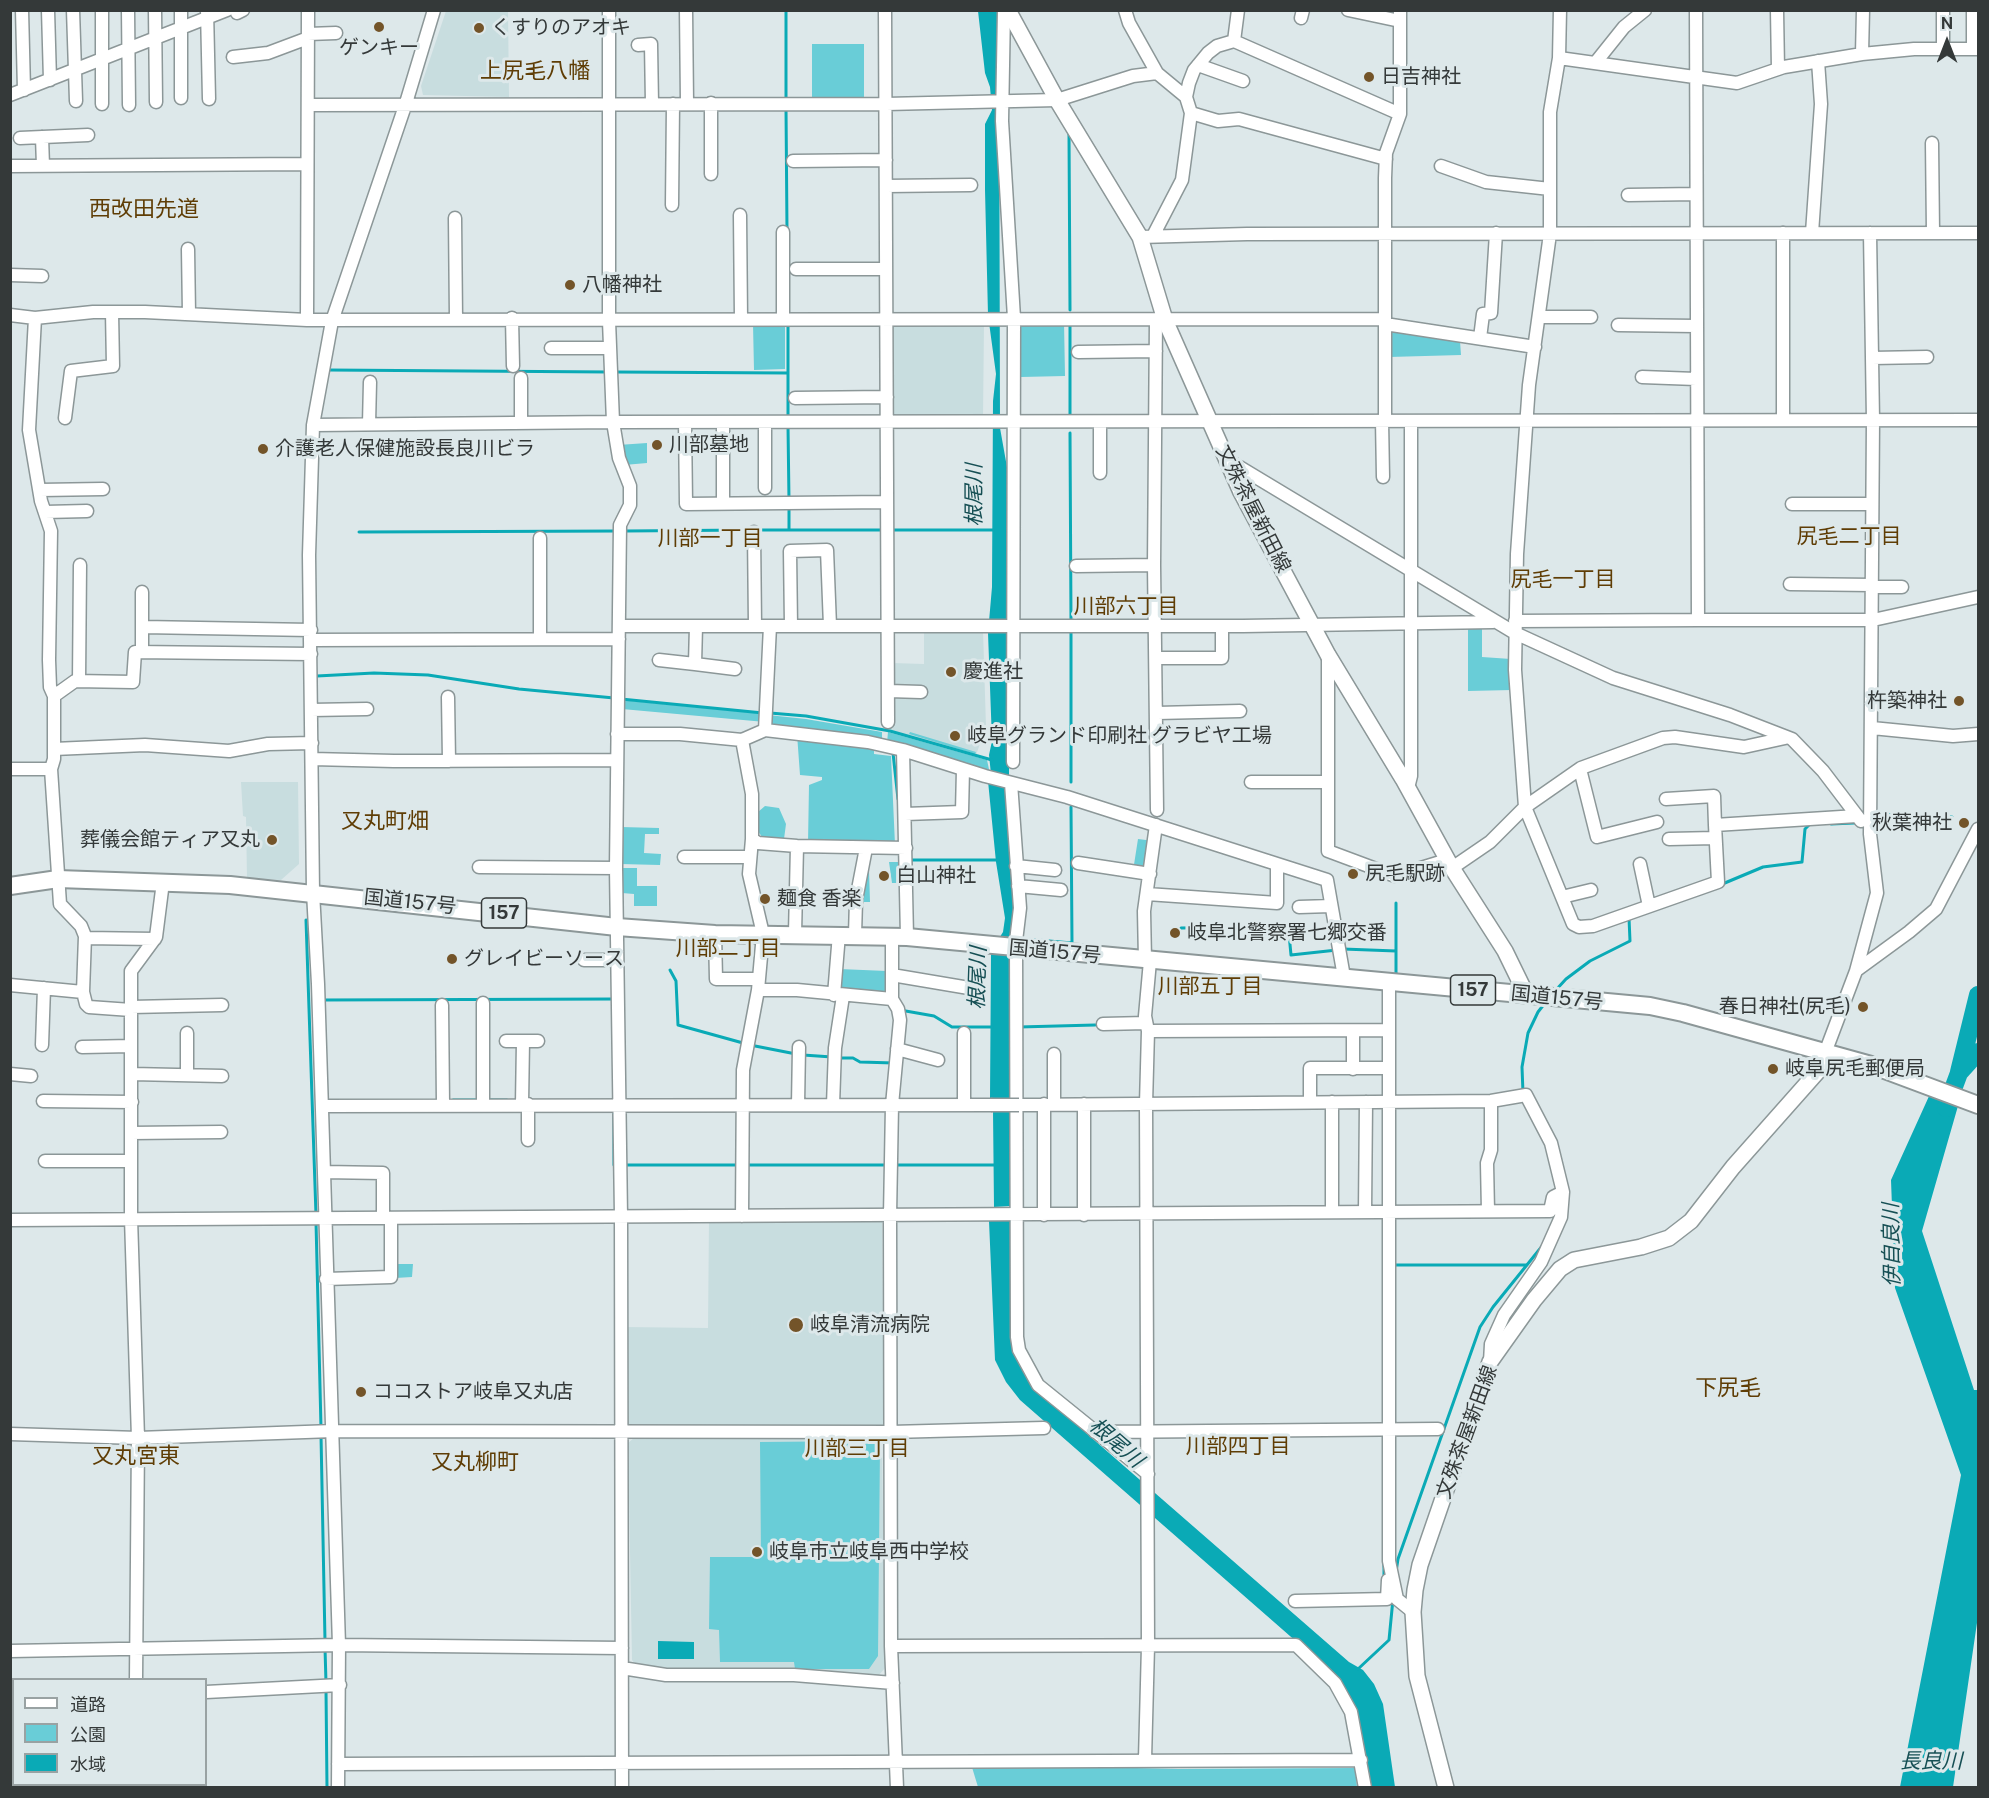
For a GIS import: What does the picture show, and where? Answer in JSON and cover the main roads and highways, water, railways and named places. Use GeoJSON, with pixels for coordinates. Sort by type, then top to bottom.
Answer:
{"type":"FeatureCollection","features":[{"type":"Feature","properties":{"kind":"highway","name":"国道157号"},"geometry":{"type":"LineString","coordinates":[[10,886],[58,879],[163,882],[313,892],[617,927],[716,934],[847,934],[899,937],[1650,1006],[1871,1065],[1978,1105]]}},
{"type":"Feature","properties":{"kind":"main road","name":"文殊茶屋新田線"},"geometry":{"type":"LineString","coordinates":[[1006,10],[1057,100],[1147,236],[1161,319],[1241,492],[1328,655],[1408,788],[1450,864],[1505,951],[1526,994]]}},
{"type":"Feature","properties":{"kind":"main road","name":"文殊茶屋新田線"},"geometry":{"type":"LineString","coordinates":[[1446,1788],[1417,1676],[1413,1612],[1420,1565],[1490,1362],[1534,1300],[1560,1269],[1574,1260],[1641,1247],[1669,1238],[1691,1221],[1733,1167],[1807,1085],[1830,1054]]}},
{"type":"Feature","properties":{"kind":"water"},"geometry":{"type":"Polygon","coordinates":[[[978,11],[998,11],[999,16],[1000,428],[1010,484],[1009,778],[991,774],[989,755],[992,741],[988,633],[992,587],[993,401],[996,374],[988,315],[985,190],[985,124],[992,110],[978,11]]]}},
{"type":"Feature","properties":{"kind":"water"},"geometry":{"type":"Polygon","coordinates":[[[988,781],[1008,785],[1015,886],[1014,940],[998,940],[1003,932],[1005,918],[996,862],[988,781]]]}},
{"type":"Feature","properties":{"kind":"water"},"geometry":{"type":"Polygon","coordinates":[[[991,954],[1014,954],[1012,1098],[990,1098],[991,954]]]}},
{"type":"Feature","properties":{"kind":"water","name":"長良川"},"geometry":{"type":"Polygon","coordinates":[[[1930,1094],[1958,1106],[1922,1231],[1974,1390],[1978,1390],[1978,1616],[1953,1787],[1900,1787],[1961,1475],[1895,1288],[1891,1180],[1930,1094]]]}},
{"type":"Feature","properties":{"kind":"water"},"geometry":{"type":"Polygon","coordinates":[[[993,1111],[1011,1112],[1011,1206],[994,1207],[993,1111]]]}},
{"type":"Feature","properties":{"kind":"water"},"geometry":{"type":"Polygon","coordinates":[[[989,1221],[1014,1221],[1012,1335],[1019,1364],[1031,1385],[1349,1662],[1363,1670],[1374,1684],[1383,1704],[1395,1787],[1367,1787],[1357,1710],[1338,1678],[1020,1400],[1006,1382],[995,1360],[989,1221]]]}},
{"type":"Feature","properties":{"kind":"water"},"geometry":{"type":"Polygon","coordinates":[[[658,1641],[694,1642],[694,1659],[658,1659],[658,1641]]]}},
{"type":"Feature","properties":{"kind":"waterway"},"geometry":{"type":"LineString","coordinates":[[786,10],[786,102]]}},
{"type":"Feature","properties":{"kind":"waterway"},"geometry":{"type":"LineString","coordinates":[[786,108],[787,231]]}},
{"type":"Feature","properties":{"kind":"waterway"},"geometry":{"type":"LineString","coordinates":[[1069,134],[1070,310]]}},
{"type":"Feature","properties":{"kind":"waterway"},"geometry":{"type":"LineString","coordinates":[[788,324],[788,420]]}},
{"type":"Feature","properties":{"kind":"waterway"},"geometry":{"type":"LineString","coordinates":[[1070,326],[1070,417]]}},
{"type":"Feature","properties":{"kind":"waterway"},"geometry":{"type":"LineString","coordinates":[[328,370],[609,372]]}},
{"type":"Feature","properties":{"kind":"waterway"},"geometry":{"type":"LineString","coordinates":[[616,372],[788,373]]}},
{"type":"Feature","properties":{"kind":"waterway"},"geometry":{"type":"LineString","coordinates":[[788,426],[789,501]]}},
{"type":"Feature","properties":{"kind":"waterway"},"geometry":{"type":"LineString","coordinates":[[1070,433],[1071,622]]}},
{"type":"Feature","properties":{"kind":"waterway"},"geometry":{"type":"LineString","coordinates":[[789,507],[789,530]]}},
{"type":"Feature","properties":{"kind":"waterway"},"geometry":{"type":"LineString","coordinates":[[625,531],[750,530]]}},
{"type":"Feature","properties":{"kind":"waterway"},"geometry":{"type":"LineString","coordinates":[[757,530],[885,530]]}},
{"type":"Feature","properties":{"kind":"waterway","name":"根尾川"},"geometry":{"type":"LineString","coordinates":[[892,530],[993,530]]}},
{"type":"Feature","properties":{"kind":"waterway"},"geometry":{"type":"LineString","coordinates":[[359,532],[618,531]]}},
{"type":"Feature","properties":{"kind":"waterway"},"geometry":{"type":"LineString","coordinates":[[1071,628],[1071,782]]}},
{"type":"Feature","properties":{"kind":"waterway"},"geometry":{"type":"LineString","coordinates":[[317,676],[374,673],[428,675],[519,689],[614,698]]}},
{"type":"Feature","properties":{"kind":"waterway"},"geometry":{"type":"LineString","coordinates":[[621,699],[763,713]]}},
{"type":"Feature","properties":{"kind":"waterway"},"geometry":{"type":"LineString","coordinates":[[770,713],[806,716],[890,731],[992,760]]}},
{"type":"Feature","properties":{"kind":"waterway"},"geometry":{"type":"LineString","coordinates":[[893,753],[898,799]]}},
{"type":"Feature","properties":{"kind":"waterway"},"geometry":{"type":"LineString","coordinates":[[1026,939],[1072,943],[1071,807]]}},
{"type":"Feature","properties":{"kind":"waterway"},"geometry":{"type":"LineString","coordinates":[[1877,814],[1952,817]]}},
{"type":"Feature","properties":{"kind":"waterway"},"geometry":{"type":"LineString","coordinates":[[1831,824],[1854,823]]}},
{"type":"Feature","properties":{"kind":"waterway"},"geometry":{"type":"LineString","coordinates":[[1720,885],[1763,867],[1802,862],[1805,829],[1809,825]]}},
{"type":"Feature","properties":{"kind":"waterway"},"geometry":{"type":"LineString","coordinates":[[910,860],[998,860]]}},
{"type":"Feature","properties":{"kind":"waterway"},"geometry":{"type":"LineString","coordinates":[[1396,903],[1396,977]]}},
{"type":"Feature","properties":{"kind":"waterway"},"geometry":{"type":"LineString","coordinates":[[1555,991],[1566,979],[1590,961],[1630,941],[1629,918]]}},
{"type":"Feature","properties":{"kind":"waterway"},"geometry":{"type":"LineString","coordinates":[[306,920],[316,1215]]}},
{"type":"Feature","properties":{"kind":"waterway"},"geometry":{"type":"LineString","coordinates":[[1181,928],[1249,927],[1249,935],[1289,934],[1291,955],[1337,950]]}},
{"type":"Feature","properties":{"kind":"waterway"},"geometry":{"type":"LineString","coordinates":[[1343,949],[1396,951]]}},
{"type":"Feature","properties":{"kind":"waterway"},"geometry":{"type":"LineString","coordinates":[[670,970],[676,981],[678,1025],[743,1043]]}},
{"type":"Feature","properties":{"kind":"waterway"},"geometry":{"type":"LineString","coordinates":[[1959,1072],[1978,995]]}},
{"type":"Feature","properties":{"kind":"waterway"},"geometry":{"type":"LineString","coordinates":[[323,1000],[613,999]]}},
{"type":"Feature","properties":{"kind":"waterway"},"geometry":{"type":"LineString","coordinates":[[1523,1093],[1522,1067],[1528,1033],[1545,1003]]}},
{"type":"Feature","properties":{"kind":"waterway"},"geometry":{"type":"LineString","coordinates":[[900,1010],[934,1016],[952,1027],[992,1027]]}},
{"type":"Feature","properties":{"kind":"waterway"},"geometry":{"type":"LineString","coordinates":[[1019,1027],[1095,1025]]}},
{"type":"Feature","properties":{"kind":"waterway"},"geometry":{"type":"LineString","coordinates":[[750,1045],[796,1054]]}},
{"type":"Feature","properties":{"kind":"waterway","name":"伊自良川"},"geometry":{"type":"LineString","coordinates":[[1946,1108],[1959,1073],[1978,1052]]}},
{"type":"Feature","properties":{"kind":"waterway"},"geometry":{"type":"LineString","coordinates":[[803,1055],[832,1057]]}},
{"type":"Feature","properties":{"kind":"waterway"},"geometry":{"type":"LineString","coordinates":[[838,1058],[853,1058],[860,1062],[894,1063]]}},
{"type":"Feature","properties":{"kind":"waterway"},"geometry":{"type":"LineString","coordinates":[[453,1100],[480,1100]]}},
{"type":"Feature","properties":{"kind":"waterway"},"geometry":{"type":"LineString","coordinates":[[486,1100],[507,1100]]}},
{"type":"Feature","properties":{"kind":"waterway"},"geometry":{"type":"LineString","coordinates":[[614,1114],[614,1165],[617,1165]]}},
{"type":"Feature","properties":{"kind":"waterway"},"geometry":{"type":"LineString","coordinates":[[623,1165],[740,1165]]}},
{"type":"Feature","properties":{"kind":"waterway"},"geometry":{"type":"LineString","coordinates":[[746,1165],[887,1165]]}},
{"type":"Feature","properties":{"kind":"waterway"},"geometry":{"type":"LineString","coordinates":[[893,1165],[998,1165]]}},
{"type":"Feature","properties":{"kind":"waterway"},"geometry":{"type":"LineString","coordinates":[[316,1222],[321,1428]]}},
{"type":"Feature","properties":{"kind":"waterway"},"geometry":{"type":"LineString","coordinates":[[1396,1572],[1398,1559],[1480,1327],[1493,1307],[1543,1245]]}},
{"type":"Feature","properties":{"kind":"waterway"},"geometry":{"type":"LineString","coordinates":[[1393,1265],[1526,1265]]}},
{"type":"Feature","properties":{"kind":"waterway"},"geometry":{"type":"LineString","coordinates":[[321,1435],[325,1641]]}},
{"type":"Feature","properties":{"kind":"waterway"},"geometry":{"type":"LineString","coordinates":[[1384,1564],[1384,1575],[1387,1576]]}},
{"type":"Feature","properties":{"kind":"waterway"},"geometry":{"type":"LineString","coordinates":[[1358,1669],[1389,1640],[1393,1599]]}},
{"type":"Feature","properties":{"kind":"waterway"},"geometry":{"type":"LineString","coordinates":[[325,1648],[326,1683]]}},
{"type":"Feature","properties":{"kind":"waterway"},"geometry":{"type":"LineString","coordinates":[[326,1690],[327,1788]]}},
{"type":"Feature","properties":{"kind":"place","name":"ゲンキー"},"geometry":{"type":"Point","coordinates":[379,27]}},
{"type":"Feature","properties":{"kind":"place","name":"くすりのアオキ"},"geometry":{"type":"Point","coordinates":[479,28]}},
{"type":"Feature","properties":{"kind":"place","name":"日吉神社"},"geometry":{"type":"Point","coordinates":[1369,77]}},
{"type":"Feature","properties":{"kind":"place","name":"八幡神社"},"geometry":{"type":"Point","coordinates":[570,285]}},
{"type":"Feature","properties":{"kind":"place","name":"川部墓地"},"geometry":{"type":"Point","coordinates":[657,445]}},
{"type":"Feature","properties":{"kind":"place","name":"介護老人保健施設長良川ビラ"},"geometry":{"type":"Point","coordinates":[263,449]}},
{"type":"Feature","properties":{"kind":"place","name":"慶進社"},"geometry":{"type":"Point","coordinates":[951,672]}},
{"type":"Feature","properties":{"kind":"place","name":"杵築神社"},"geometry":{"type":"Point","coordinates":[1959,701]}},
{"type":"Feature","properties":{"kind":"place","name":"岐阜グランド印刷社 グラビヤ工場"},"geometry":{"type":"Point","coordinates":[955,736]}},
{"type":"Feature","properties":{"kind":"place","name":"秋葉神社"},"geometry":{"type":"Point","coordinates":[1964,823]}},
{"type":"Feature","properties":{"kind":"place","name":"葬儀会館ティア又丸"},"geometry":{"type":"Point","coordinates":[272,840]}},
{"type":"Feature","properties":{"kind":"place","name":"尻毛駅跡"},"geometry":{"type":"Point","coordinates":[1353,874]}},
{"type":"Feature","properties":{"kind":"place","name":"白山神社"},"geometry":{"type":"Point","coordinates":[884,876]}},
{"type":"Feature","properties":{"kind":"place","name":"麺食 香楽"},"geometry":{"type":"Point","coordinates":[765,899]}},
{"type":"Feature","properties":{"kind":"place","name":"岐阜北警察署七郷交番"},"geometry":{"type":"Point","coordinates":[1175,933]}},
{"type":"Feature","properties":{"kind":"place","name":"グレイビーソース"},"geometry":{"type":"Point","coordinates":[452,959]}},
{"type":"Feature","properties":{"kind":"place","name":"春日神社(尻毛)"},"geometry":{"type":"Point","coordinates":[1863,1007]}},
{"type":"Feature","properties":{"kind":"place","name":"岐阜尻毛郵便局"},"geometry":{"type":"Point","coordinates":[1773,1069]}},
{"type":"Feature","properties":{"kind":"place","name":"岐阜清流病院"},"geometry":{"type":"Point","coordinates":[796,1325]}},
{"type":"Feature","properties":{"kind":"place","name":"ココストア岐阜又丸店"},"geometry":{"type":"Point","coordinates":[361,1392]}},
{"type":"Feature","properties":{"kind":"place","name":"岐阜市立岐阜西中学校"},"geometry":{"type":"Point","coordinates":[757,1552]}},
{"type":"Feature","properties":{"kind":"district","name":"上尻毛八幡"},"geometry":{"type":"Point","coordinates":[535,71]}},
{"type":"Feature","properties":{"kind":"district","name":"西改田先道"},"geometry":{"type":"Point","coordinates":[144,209]}},
{"type":"Feature","properties":{"kind":"district","name":"尻毛二丁目"},"geometry":{"type":"Point","coordinates":[1849,537]}},
{"type":"Feature","properties":{"kind":"district","name":"川部一丁目"},"geometry":{"type":"Point","coordinates":[710,539]}},
{"type":"Feature","properties":{"kind":"district","name":"尻毛一丁目"},"geometry":{"type":"Point","coordinates":[1563,580]}},
{"type":"Feature","properties":{"kind":"district","name":"川部六丁目"},"geometry":{"type":"Point","coordinates":[1126,607]}},
{"type":"Feature","properties":{"kind":"district","name":"又丸町畑"},"geometry":{"type":"Point","coordinates":[385,821]}},
{"type":"Feature","properties":{"kind":"district","name":"川部二丁目"},"geometry":{"type":"Point","coordinates":[728,949]}},
{"type":"Feature","properties":{"kind":"district","name":"川部五丁目"},"geometry":{"type":"Point","coordinates":[1210,987]}},
{"type":"Feature","properties":{"kind":"district","name":"下尻毛"},"geometry":{"type":"Point","coordinates":[1728,1388]}},
{"type":"Feature","properties":{"kind":"district","name":"川部四丁目"},"geometry":{"type":"Point","coordinates":[1238,1447]}},
{"type":"Feature","properties":{"kind":"district","name":"川部三丁目"},"geometry":{"type":"Point","coordinates":[857,1449]}},
{"type":"Feature","properties":{"kind":"district","name":"又丸宮東"},"geometry":{"type":"Point","coordinates":[136,1456]}},
{"type":"Feature","properties":{"kind":"district","name":"又丸柳町"},"geometry":{"type":"Point","coordinates":[475,1462]}}]}
